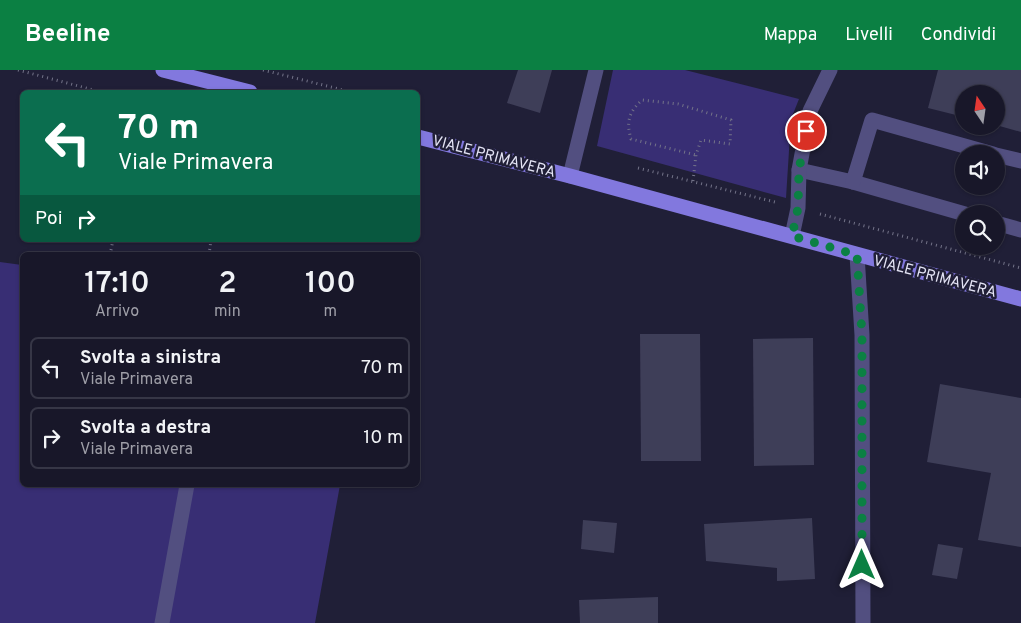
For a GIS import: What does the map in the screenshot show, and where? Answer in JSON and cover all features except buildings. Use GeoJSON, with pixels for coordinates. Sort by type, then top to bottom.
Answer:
{"type":"FeatureCollection","features":[{"type":"Feature","properties":{"kind":"main road"},"geometry":{"type":"LineString","coordinates":[[163,70],[242,90]]}},
{"type":"Feature","properties":{"kind":"main road","name":"VIALE PRIMAVERA"},"geometry":{"type":"LineString","coordinates":[[420,138],[570,176],[1021,299]]}},
{"type":"Feature","properties":{"kind":"street","name":"VIALE PRIMAVERA"},"geometry":{"type":"LineString","coordinates":[[570,176],[596,70]]}},
{"type":"Feature","properties":{"kind":"street"},"geometry":{"type":"LineString","coordinates":[[792,236],[798,208],[799,170],[810,111],[830,70]]}},
{"type":"Feature","properties":{"kind":"street"},"geometry":{"type":"LineString","coordinates":[[853,182],[872,120],[962,145]]}},
{"type":"Feature","properties":{"kind":"street"},"geometry":{"type":"LineString","coordinates":[[1005,157],[1021,161]]}},
{"type":"Feature","properties":{"kind":"street"},"geometry":{"type":"LineString","coordinates":[[799,170],[853,182],[955,211]]}},
{"type":"Feature","properties":{"kind":"street"},"geometry":{"type":"LineString","coordinates":[[1005,226],[1021,230]]}},
{"type":"Feature","properties":{"kind":"street"},"geometry":{"type":"LineString","coordinates":[[857,255],[862,335],[863,623]]}},
{"type":"Feature","properties":{"kind":"street"},"geometry":{"type":"LineString","coordinates":[[162,623],[187,487]]}},
{"type":"Feature","properties":{"kind":"path"},"geometry":{"type":"LineString","coordinates":[[18,70],[93,90]]}},
{"type":"Feature","properties":{"kind":"path"},"geometry":{"type":"LineString","coordinates":[[263,70],[343,90]]}},
{"type":"Feature","properties":{"kind":"path"},"geometry":{"type":"LineString","coordinates":[[694,181],[696,156],[701,140],[730,144],[731,120],[678,104],[642,100],[632,110],[628,127],[631,139],[696,156]]}},
{"type":"Feature","properties":{"kind":"path"},"geometry":{"type":"LineString","coordinates":[[630,166],[798,208],[1021,268]]}},
{"type":"Feature","properties":{"kind":"shaded area"},"geometry":{"type":"Polygon","coordinates":[[[613,70],[685,70],[799,99],[791,119],[786,198],[597,146],[613,70]]]}},
{"type":"Feature","properties":{"kind":"shaded area"},"geometry":{"type":"Polygon","coordinates":[[[0,262],[20,265],[20,487],[340,487],[315,623],[0,623],[0,262]]]}},
{"type":"Feature","properties":{"kind":"route"},"geometry":{"type":"LineString","coordinates":[[806,131],[799,170],[798,208],[792,236],[857,255],[862,335],[862,565]]}}]}
